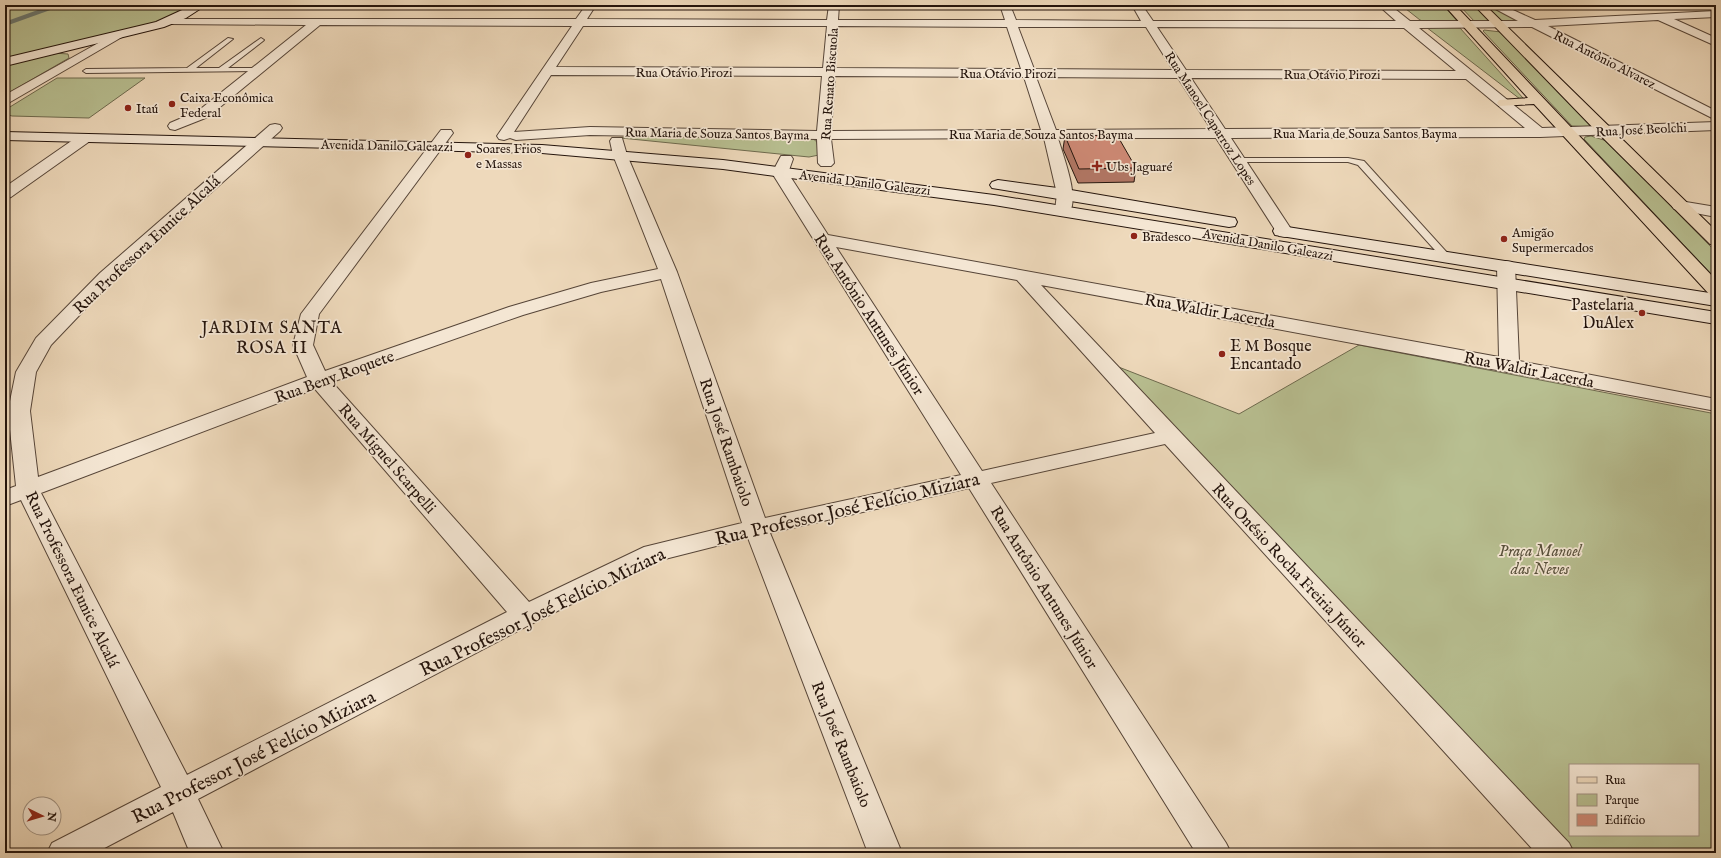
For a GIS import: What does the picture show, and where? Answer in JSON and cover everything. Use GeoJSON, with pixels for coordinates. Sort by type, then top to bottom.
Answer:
{"type":"FeatureCollection","features":[{"type":"Feature","properties":{"kind":"main road"},"geometry":{"type":"LineString","coordinates":[[1449,5],[1536,100],[1716,291]]}},
{"type":"Feature","properties":{"kind":"main road"},"geometry":{"type":"LineString","coordinates":[[1479,5],[1604,131],[1716,240]]}},
{"type":"Feature","properties":{"kind":"main road"},"geometry":{"type":"LineString","coordinates":[[1504,103],[1528,102],[1536,100]]}},
{"type":"Feature","properties":{"kind":"street"},"geometry":{"type":"LineString","coordinates":[[5,6],[9,5]]}},
{"type":"Feature","properties":{"kind":"street"},"geometry":{"type":"LineString","coordinates":[[5,62],[170,21],[201,5]]}},
{"type":"Feature","properties":{"kind":"street"},"geometry":{"type":"LineString","coordinates":[[510,136],[547,71],[591,5]]}},
{"type":"Feature","properties":{"kind":"street","name":"Rua Renato Biscuola"},"geometry":{"type":"LineString","coordinates":[[826,163],[824,135],[834,5]]}},
{"type":"Feature","properties":{"kind":"street"},"geometry":{"type":"LineString","coordinates":[[1005,5],[1050,134],[1064,202]]}},
{"type":"Feature","properties":{"kind":"street","name":"Rua Manoel Caparroz Lopes"},"geometry":{"type":"LineString","coordinates":[[1137,5],[1285,232]]}},
{"type":"Feature","properties":{"kind":"street"},"geometry":{"type":"LineString","coordinates":[[1383,5],[1540,132]]}},
{"type":"Feature","properties":{"kind":"street","name":"Rua Antônio Alvarez"},"geometry":{"type":"LineString","coordinates":[[1492,5],[1534,24],[1716,116]]}},
{"type":"Feature","properties":{"kind":"street"},"geometry":{"type":"LineString","coordinates":[[1638,8],[1716,42]]}},
{"type":"Feature","properties":{"kind":"street"},"geometry":{"type":"LineString","coordinates":[[170,21],[1498,25],[1716,14]]}},
{"type":"Feature","properties":{"kind":"street"},"geometry":{"type":"LineString","coordinates":[[175,126],[203,114],[317,22]]}},
{"type":"Feature","properties":{"kind":"street"},"geometry":{"type":"LineString","coordinates":[[5,101],[118,35]]}},
{"type":"Feature","properties":{"kind":"street","name":"Rua Otávio Pirozi"},"geometry":{"type":"LineString","coordinates":[[547,71],[1470,75]]}},
{"type":"Feature","properties":{"kind":"street","name":"Avenida Danilo Galeazzi"},"geometry":{"type":"LineString","coordinates":[[5,122],[175,126],[267,135]]}},
{"type":"Feature","properties":{"kind":"street","name":"Rua José Beolchi"},"geometry":{"type":"LineString","coordinates":[[1566,132],[1716,126]]}},
{"type":"Feature","properties":{"kind":"street","name":"Rua Maria de Souza Santos Bayma"},"geometry":{"type":"LineString","coordinates":[[510,136],[590,131],[824,135],[1566,132]]}},
{"type":"Feature","properties":{"kind":"street","name":"Avenida Danilo Galeazzi"},"geometry":{"type":"LineString","coordinates":[[5,136],[85,138],[267,135],[440,140],[542,149],[618,148]]}},
{"type":"Feature","properties":{"kind":"street","name":"Rua Professora Eunice Alcalá"},"geometry":{"type":"LineString","coordinates":[[207,853],[180,793],[28,490],[19,411],[26,372],[43,342],[106,277],[267,135]]}},
{"type":"Feature","properties":{"kind":"street","name":"Avenida Danilo Galeazzi"},"geometry":{"type":"LineString","coordinates":[[440,140],[510,136],[783,166],[938,191],[1064,202],[1245,225]]}},
{"type":"Feature","properties":{"kind":"street"},"geometry":{"type":"LineString","coordinates":[[5,194],[85,138]]}},
{"type":"Feature","properties":{"kind":"street","name":"Rua Miguel Scarpelli"},"geometry":{"type":"LineString","coordinates":[[440,140],[310,314],[303,345],[319,380],[525,615]]}},
{"type":"Feature","properties":{"kind":"street","name":"Rua José Rambaiolo"},"geometry":{"type":"LineString","coordinates":[[618,148],[668,272],[756,528],[885,853]]}},
{"type":"Feature","properties":{"kind":"street","name":"Avenida Danilo Galeazzi"},"geometry":{"type":"LineString","coordinates":[[783,166],[826,163],[915,174]]}},
{"type":"Feature","properties":{"kind":"street","name":"Rua Antônio Antunes Júnior"},"geometry":{"type":"LineString","coordinates":[[783,166],[822,239],[1214,853]]}},
{"type":"Feature","properties":{"kind":"street","name":"Avenida Danilo Galeazzi"},"geometry":{"type":"LineString","coordinates":[[982,183],[1064,202],[1506,275],[1716,318]]}},
{"type":"Feature","properties":{"kind":"street"},"geometry":{"type":"LineString","coordinates":[[1680,206],[1716,212]]}},
{"type":"Feature","properties":{"kind":"street","name":"Avenida Danilo Galeazzi"},"geometry":{"type":"LineString","coordinates":[[1261,228],[1446,257],[1506,275],[1716,300]]}},
{"type":"Feature","properties":{"kind":"street","name":"Rua Waldir Lacerda"},"geometry":{"type":"LineString","coordinates":[[822,239],[1509,365],[1716,405]]}},
{"type":"Feature","properties":{"kind":"street","name":"Rua Beny Roquete"},"geometry":{"type":"LineString","coordinates":[[5,498],[319,380],[516,311],[597,287],[668,272]]}},
{"type":"Feature","properties":{"kind":"street"},"geometry":{"type":"LineString","coordinates":[[1506,275],[1509,365]]}},
{"type":"Feature","properties":{"kind":"street","name":"Rua Onésio Rocha Freiria Júnior"},"geometry":{"type":"LineString","coordinates":[[1023,276],[1557,853]]}},
{"type":"Feature","properties":{"kind":"street","name":"Rua Professor José Felício Miziara"},"geometry":{"type":"LineString","coordinates":[[64,853],[525,615],[653,553],[756,528],[1171,436]]}},
{"type":"Feature","properties":{"kind":"lane"},"geometry":{"type":"LineString","coordinates":[[188,70],[230,39]]}},
{"type":"Feature","properties":{"kind":"lane"},"geometry":{"type":"LineString","coordinates":[[221,70],[260,40]]}},
{"type":"Feature","properties":{"kind":"lane"},"geometry":{"type":"LineString","coordinates":[[86,71],[259,70]]}},
{"type":"Feature","properties":{"kind":"lane"},"geometry":{"type":"LineString","coordinates":[[1237,160],[1348,160],[1361,163],[1446,257]]}},
{"type":"Feature","properties":{"kind":"green space"},"geometry":{"type":"Polygon","coordinates":[[[16,5],[195,5],[164,21],[5,59],[5,8],[16,5]]]}},
{"type":"Feature","properties":{"kind":"green space"},"geometry":{"type":"Polygon","coordinates":[[[1401,5],[1443,5],[1459,23],[1429,23],[1420,20],[1401,5]]]}},
{"type":"Feature","properties":{"kind":"green space"},"geometry":{"type":"Polygon","coordinates":[[[1459,5],[1474,5],[1491,22],[1475,22],[1459,5]]]}},
{"type":"Feature","properties":{"kind":"green space"},"geometry":{"type":"Polygon","coordinates":[[[1484,7],[1499,8],[1526,21],[1499,23],[1484,7]]]}},
{"type":"Feature","properties":{"kind":"green space"},"geometry":{"type":"Polygon","coordinates":[[[1426,27],[1460,28],[1523,98],[1520,99],[1426,27]]]}},
{"type":"Feature","properties":{"kind":"green space"},"geometry":{"type":"Polygon","coordinates":[[[1483,31],[1501,32],[1591,125],[1591,127],[1572,126],[1483,31]]]}},
{"type":"Feature","properties":{"kind":"green space"},"geometry":{"type":"Polygon","coordinates":[[[54,53],[68,54],[69,58],[5,95],[5,65],[54,53]]]}},
{"type":"Feature","properties":{"kind":"green space"},"geometry":{"type":"Polygon","coordinates":[[[57,78],[145,78],[89,118],[12,116],[5,114],[5,110],[57,78]]]}},
{"type":"Feature","properties":{"kind":"green space"},"geometry":{"type":"Polygon","coordinates":[[[626,136],[811,137],[817,142],[819,155],[809,157],[621,138],[626,136]]]}},
{"type":"Feature","properties":{"kind":"green space"},"geometry":{"type":"Polygon","coordinates":[[[1591,136],[1607,141],[1716,252],[1716,279],[1584,139],[1585,137],[1591,136]]]}},
{"type":"Feature","properties":{"kind":"green space","name":"Praça Manoel das Neves"},"geometry":{"type":"Polygon","coordinates":[[[1359,345],[1716,414],[1716,853],[1573,853],[1116,366],[1239,414],[1359,345]]]}},
{"type":"Feature","properties":{"kind":"building"},"geometry":{"type":"Polygon","coordinates":[[[1117,135],[1136,168],[1079,169],[1065,136],[1117,135]]]}},
{"type":"Feature","properties":{"kind":"waterway"},"geometry":{"type":"LineString","coordinates":[[5,24],[58,5]]}},
{"type":"Feature","properties":{"kind":"place","name":"Caixa Econômica Federal"},"geometry":{"type":"Point","coordinates":[172,104]}},
{"type":"Feature","properties":{"kind":"place","name":"Itaú"},"geometry":{"type":"Point","coordinates":[128,108]}},
{"type":"Feature","properties":{"kind":"place","name":"Soares Frios e Massas"},"geometry":{"type":"Point","coordinates":[468,155]}},
{"type":"Feature","properties":{"kind":"place","name":"Ubs Jaguaré"},"geometry":{"type":"Point","coordinates":[1097,166]}},
{"type":"Feature","properties":{"kind":"place","name":"Bradesco"},"geometry":{"type":"Point","coordinates":[1134,236]}},
{"type":"Feature","properties":{"kind":"place","name":"Amigão Supermercados"},"geometry":{"type":"Point","coordinates":[1504,239]}},
{"type":"Feature","properties":{"kind":"place","name":"Pastelaria DuAlex"},"geometry":{"type":"Point","coordinates":[1642,313]}},
{"type":"Feature","properties":{"kind":"place","name":"E M Bosque Encantado"},"geometry":{"type":"Point","coordinates":[1222,354]}},
{"type":"Feature","properties":{"kind":"district","name":"JARDIM SANTA ROSA II"},"geometry":{"type":"Point","coordinates":[272,337]}}]}
